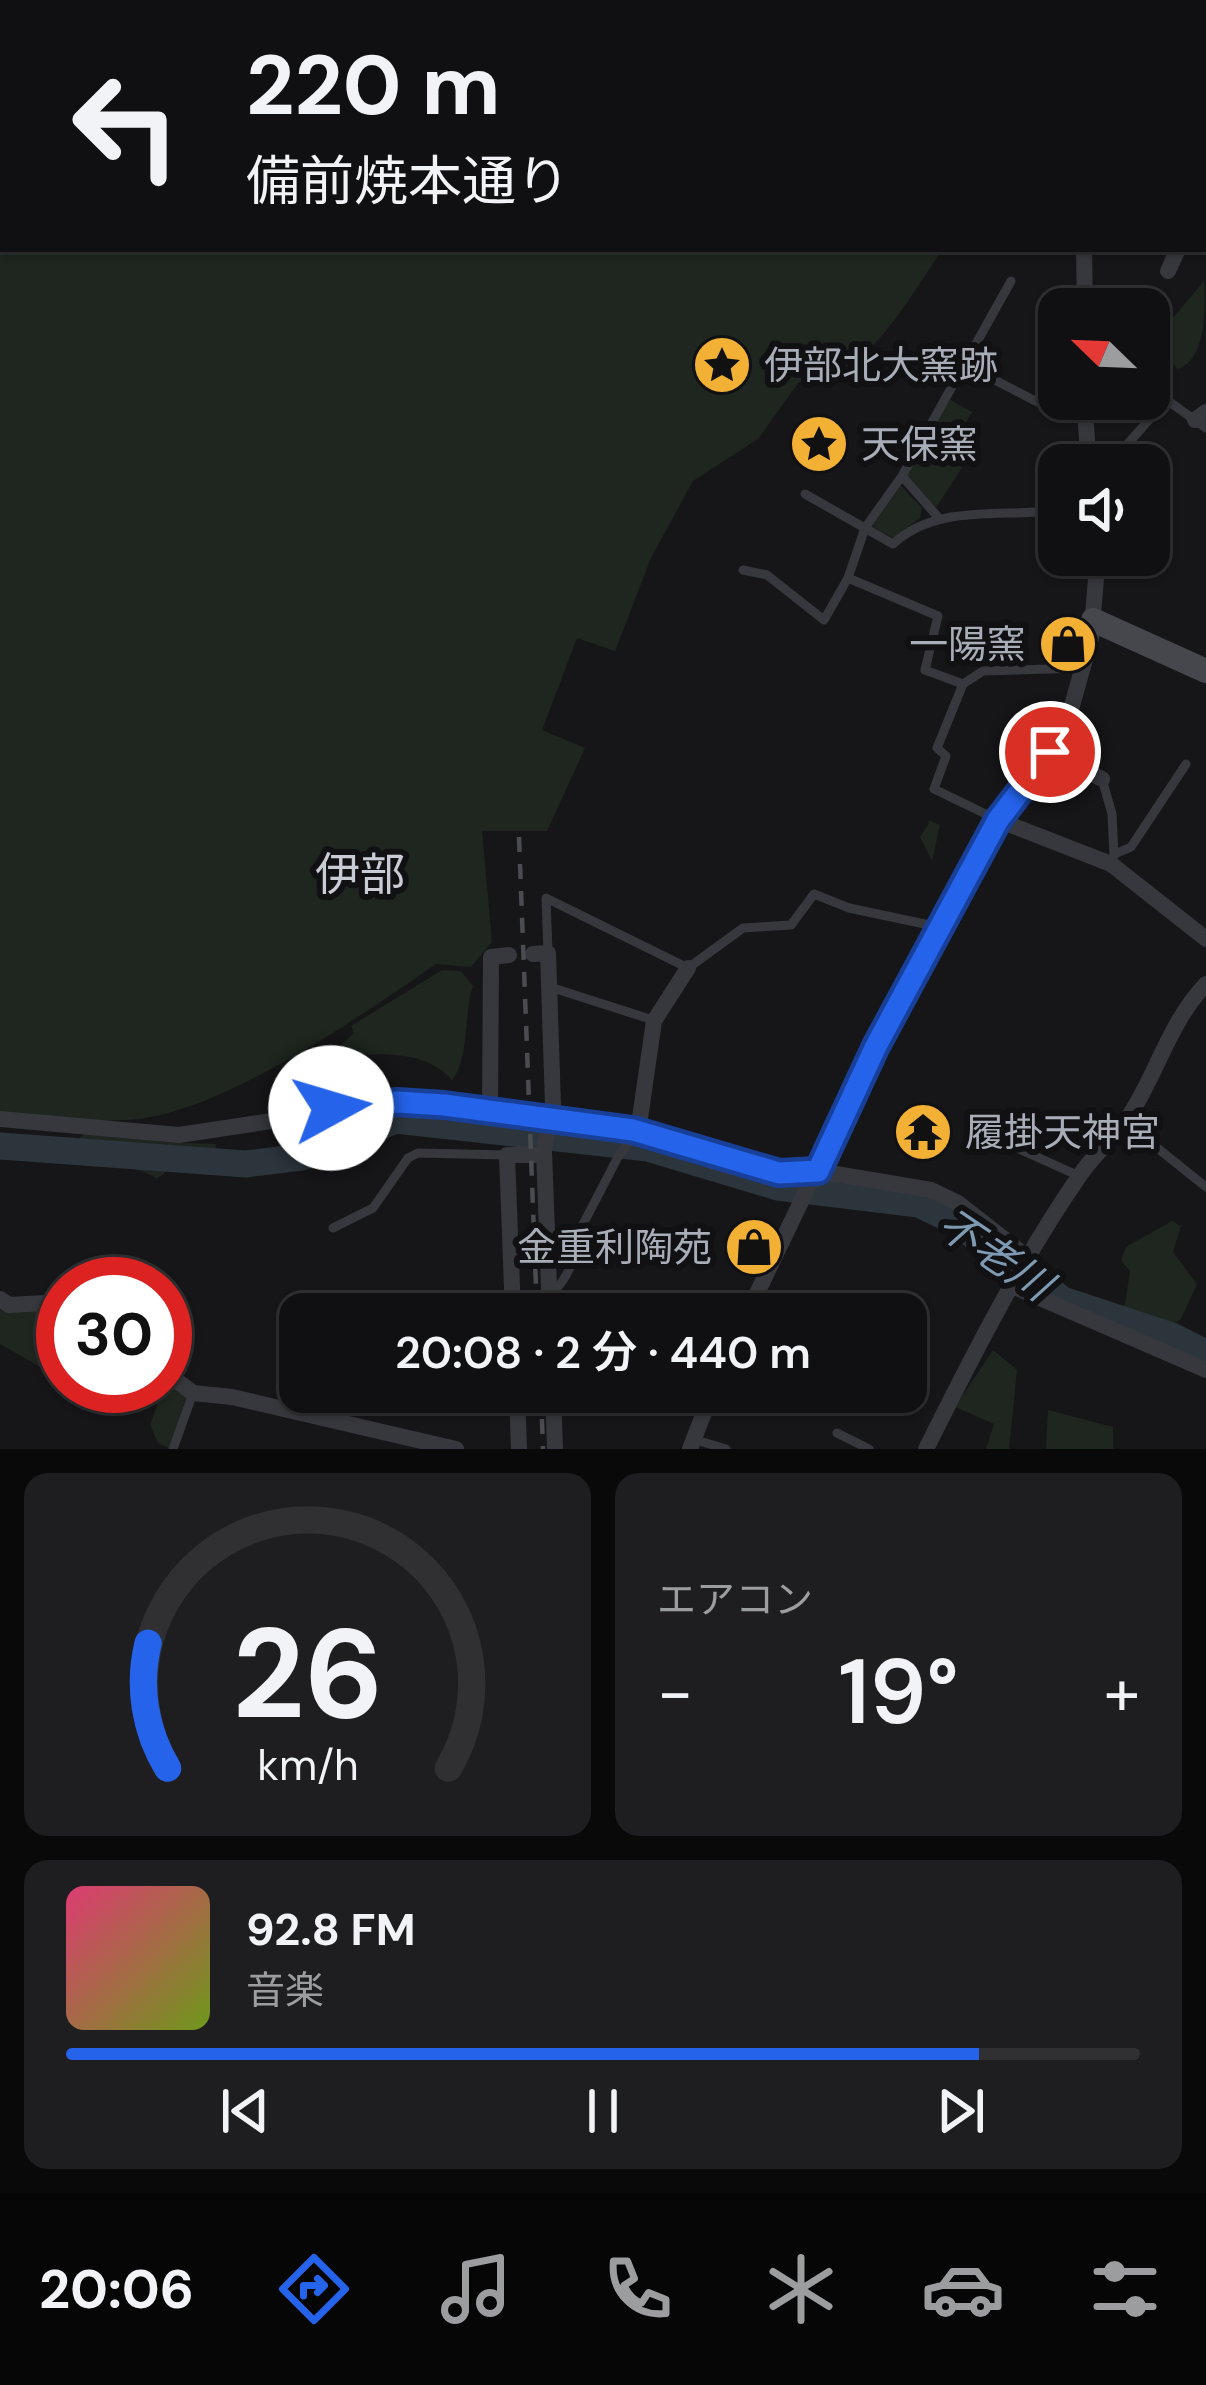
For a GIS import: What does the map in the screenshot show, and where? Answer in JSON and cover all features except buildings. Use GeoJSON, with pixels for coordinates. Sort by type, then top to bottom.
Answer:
{"type":"FeatureCollection","features":[{"type":"Feature","properties":{"kind":"street"},"geometry":{"type":"LineString","coordinates":[[1084,252],[1085,288]]}},
{"type":"Feature","properties":{"kind":"street"},"geometry":{"type":"LineString","coordinates":[[1168,271],[1177,252]]}},
{"type":"Feature","properties":{"kind":"street"},"geometry":{"type":"LineString","coordinates":[[758,1293],[876,1046],[998,820],[1066,727],[1094,620],[1097,576]]}},
{"type":"Feature","properties":{"kind":"street"},"geometry":{"type":"LineString","coordinates":[[1094,620],[1206,671]]}},
{"type":"Feature","properties":{"kind":"street"},"geometry":{"type":"LineString","coordinates":[[1050,752],[1102,779]]}},
{"type":"Feature","properties":{"kind":"street"},"geometry":{"type":"LineString","coordinates":[[998,820],[1113,859],[1206,939]]}},
{"type":"Feature","properties":{"kind":"street"},"geometry":{"type":"LineString","coordinates":[[541,953],[550,987],[553,1105],[544,1153],[549,1293]]}},
{"type":"Feature","properties":{"kind":"street"},"geometry":{"type":"LineString","coordinates":[[490,1111],[491,957],[509,955]]}},
{"type":"Feature","properties":{"kind":"street"},"geometry":{"type":"LineString","coordinates":[[637,1134],[653,1021],[688,968]]}},
{"type":"Feature","properties":{"kind":"street"},"geometry":{"type":"LineString","coordinates":[[926,1449],[1025,1259],[1079,1175],[1125,1122],[1156,1072],[1179,1016],[1206,984]]}},
{"type":"Feature","properties":{"kind":"street"},"geometry":{"type":"LineString","coordinates":[[0,1120],[179,1135],[362,1104],[490,1111],[548,1124],[637,1134],[779,1173],[932,1190],[958,1203],[1025,1259]]}},
{"type":"Feature","properties":{"kind":"street"},"geometry":{"type":"LineString","coordinates":[[512,1293],[507,1155],[544,1153]]}},
{"type":"Feature","properties":{"kind":"street"},"geometry":{"type":"LineString","coordinates":[[1010,1285],[1206,1370]]}},
{"type":"Feature","properties":{"kind":"street"},"geometry":{"type":"LineString","coordinates":[[0,1299],[9,1305],[36,1304]]}},
{"type":"Feature","properties":{"kind":"street"},"geometry":{"type":"LineString","coordinates":[[193,1394],[232,1397],[456,1449]]}},
{"type":"Feature","properties":{"kind":"street"},"geometry":{"type":"LineString","coordinates":[[518,1413],[519,1449]]}},
{"type":"Feature","properties":{"kind":"street"},"geometry":{"type":"LineString","coordinates":[[554,1413],[555,1449]]}},
{"type":"Feature","properties":{"kind":"street"},"geometry":{"type":"LineString","coordinates":[[692,1444],[704,1413]]}},
{"type":"Feature","properties":{"kind":"lane"},"geometry":{"type":"LineString","coordinates":[[743,570],[767,575],[824,620],[848,578],[865,528],[902,476],[1011,280]]}},
{"type":"Feature","properties":{"kind":"lane"},"geometry":{"type":"LineString","coordinates":[[962,363],[1038,402]]}},
{"type":"Feature","properties":{"kind":"lane"},"geometry":{"type":"LineString","coordinates":[[1128,444],[1163,404],[1171,403],[1202,420]]}},
{"type":"Feature","properties":{"kind":"lane"},"geometry":{"type":"LineString","coordinates":[[902,476],[937,516]]}},
{"type":"Feature","properties":{"kind":"lane"},"geometry":{"type":"LineString","coordinates":[[805,494],[893,544],[913,526],[937,516],[1038,512]]}},
{"type":"Feature","properties":{"kind":"lane"},"geometry":{"type":"LineString","coordinates":[[848,578],[938,616],[925,670],[963,683]]}},
{"type":"Feature","properties":{"kind":"lane"},"geometry":{"type":"LineString","coordinates":[[998,820],[934,790],[946,756],[937,748],[963,683],[983,671],[1084,668]]}},
{"type":"Feature","properties":{"kind":"lane"},"geometry":{"type":"LineString","coordinates":[[1102,779],[1113,859],[1131,847],[1186,764]]}},
{"type":"Feature","properties":{"kind":"lane"},"geometry":{"type":"LineString","coordinates":[[541,953],[546,898],[688,968],[743,928],[790,925],[814,894],[849,908],[943,928]]}},
{"type":"Feature","properties":{"kind":"lane"},"geometry":{"type":"LineString","coordinates":[[550,987],[653,1021]]}},
{"type":"Feature","properties":{"kind":"lane"},"geometry":{"type":"LineString","coordinates":[[1125,1122],[1206,1187]]}},
{"type":"Feature","properties":{"kind":"lane"},"geometry":{"type":"LineString","coordinates":[[984,1133],[1079,1175]]}},
{"type":"Feature","properties":{"kind":"lane"},"geometry":{"type":"LineString","coordinates":[[555,1293],[579,1246],[579,1232],[619,1155],[637,1134]]}},
{"type":"Feature","properties":{"kind":"lane"},"geometry":{"type":"LineString","coordinates":[[333,1228],[373,1208],[408,1158],[418,1153],[507,1155]]}},
{"type":"Feature","properties":{"kind":"lane"},"geometry":{"type":"LineString","coordinates":[[173,1449],[193,1394]]}},
{"type":"Feature","properties":{"kind":"lane"},"geometry":{"type":"LineString","coordinates":[[837,1433],[868,1449]]}},
{"type":"Feature","properties":{"kind":"lane"},"geometry":{"type":"LineString","coordinates":[[692,1444],[726,1449]]}},
{"type":"Feature","properties":{"kind":"shaded area"},"geometry":{"type":"Polygon","coordinates":[[[0,252],[941,252],[900,313],[866,352],[847,367],[799,382],[758,439],[693,481],[651,558],[615,651],[577,638],[542,730],[585,748],[547,831],[482,831],[492,942],[471,967],[436,964],[288,1060],[204,1101],[164,1114],[80,1120],[0,1114],[0,252]]]}},
{"type":"Feature","properties":{"kind":"shaded area"},"geometry":{"type":"Polygon","coordinates":[[[1204,281],[1199,344],[1187,364],[1178,369],[1170,362],[1170,321],[1204,281]]]}},
{"type":"Feature","properties":{"kind":"shaded area"},"geometry":{"type":"Polygon","coordinates":[[[949,399],[972,412],[955,440],[972,452],[936,508],[907,475],[949,399]]]}},
{"type":"Feature","properties":{"kind":"shaded area"},"geometry":{"type":"Polygon","coordinates":[[[901,486],[922,508],[920,518],[893,538],[872,526],[901,486]]]}},
{"type":"Feature","properties":{"kind":"shaded area"},"geometry":{"type":"Polygon","coordinates":[[[930,821],[940,825],[932,861],[920,837],[930,821]]]}},
{"type":"Feature","properties":{"kind":"shaded area"},"geometry":{"type":"Polygon","coordinates":[[[442,970],[461,971],[473,986],[461,1060],[452,1080],[415,1058],[385,1054],[341,1058],[337,1049],[354,1033],[351,1026],[442,970]]]}},
{"type":"Feature","properties":{"kind":"shaded area"},"geometry":{"type":"Polygon","coordinates":[[[90,1130],[162,1142],[216,1144],[213,1168],[169,1169],[157,1179],[78,1154],[79,1138],[90,1130]]]}},
{"type":"Feature","properties":{"kind":"shaded area"},"geometry":{"type":"Polygon","coordinates":[[[1172,1221],[1181,1226],[1173,1252],[1197,1284],[1181,1319],[1167,1327],[1124,1311],[1130,1271],[1121,1260],[1126,1247],[1172,1221]]]}},
{"type":"Feature","properties":{"kind":"shaded area"},"geometry":{"type":"Polygon","coordinates":[[[0,1306],[36,1307],[36,1365],[0,1344],[0,1306]]]}},
{"type":"Feature","properties":{"kind":"shaded area"},"geometry":{"type":"Polygon","coordinates":[[[993,1350],[1017,1370],[1009,1449],[986,1449],[994,1424],[955,1407],[993,1350]]]}},
{"type":"Feature","properties":{"kind":"shaded area"},"geometry":{"type":"Polygon","coordinates":[[[1048,1410],[1113,1427],[1113,1449],[1046,1449],[1048,1410]]]}},
{"type":"Feature","properties":{"kind":"shaded area"},"geometry":{"type":"Polygon","coordinates":[[[154,1413],[181,1413],[169,1448],[158,1443],[150,1425],[154,1413]]]}},
{"type":"Feature","properties":{"kind":"waterway","name":"不老川"},"geometry":{"type":"LineString","coordinates":[[0,1146],[246,1164],[302,1157],[396,1120],[648,1148],[778,1187],[919,1204],[952,1220],[1063,1300],[1172,1336],[1206,1353]]}},
{"type":"Feature","properties":{"kind":"railway"},"geometry":{"type":"LineString","coordinates":[[519,837],[536,1293]]}},
{"type":"Feature","properties":{"kind":"railway"},"geometry":{"type":"LineString","coordinates":[[542,1413],[543,1449]]}},
{"type":"Feature","properties":{"kind":"place","name":"伊部北大窯跡"},"geometry":{"type":"Point","coordinates":[722,365]}},
{"type":"Feature","properties":{"kind":"place","name":"天保窯"},"geometry":{"type":"Point","coordinates":[819,444]}},
{"type":"Feature","properties":{"kind":"place","name":"一陽窯"},"geometry":{"type":"Point","coordinates":[1068,644]}},
{"type":"Feature","properties":{"kind":"place","name":"履掛天神宮"},"geometry":{"type":"Point","coordinates":[923,1132]}},
{"type":"Feature","properties":{"kind":"place","name":"金重利陶苑"},"geometry":{"type":"Point","coordinates":[754,1247]}},
{"type":"Feature","properties":{"kind":"district","name":"伊部"},"geometry":{"type":"Point","coordinates":[360,874]}},
{"type":"Feature","properties":{"kind":"route"},"geometry":{"type":"LineString","coordinates":[[331,1108],[397,1102],[569,1121],[633,1130],[779,1173],[818,1171],[876,1046],[998,820],[1011,797],[1050,752]]}}]}
